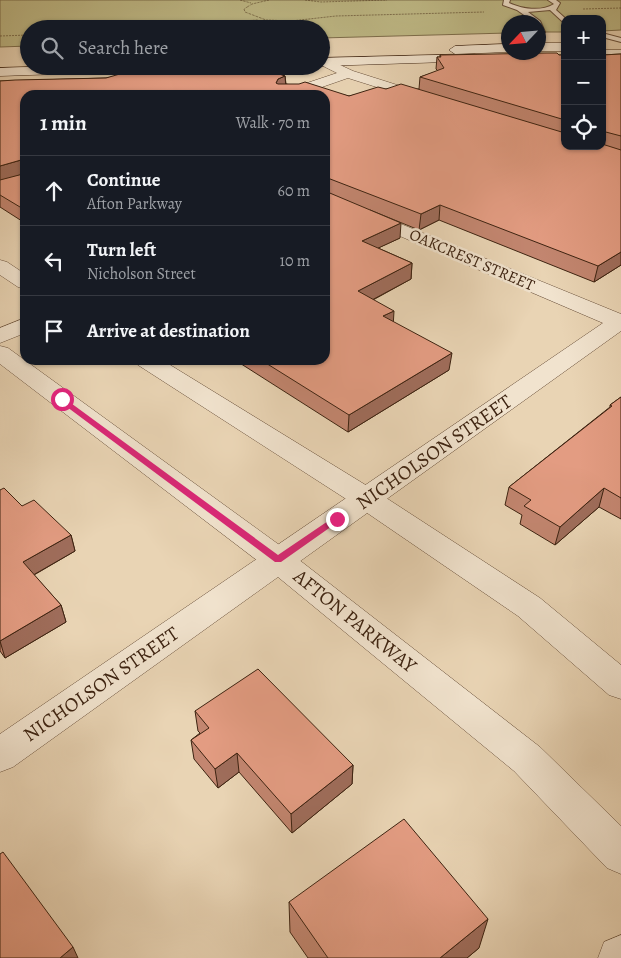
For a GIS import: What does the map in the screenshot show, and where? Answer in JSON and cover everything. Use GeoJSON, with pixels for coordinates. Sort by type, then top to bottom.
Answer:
{"type":"FeatureCollection","features":[{"type":"Feature","properties":{"kind":"street"},"geometry":{"type":"LineString","coordinates":[[606,46],[621,45]]}},
{"type":"Feature","properties":{"kind":"street"},"geometry":{"type":"LineString","coordinates":[[546,48],[561,47]]}},
{"type":"Feature","properties":{"kind":"street"},"geometry":{"type":"LineString","coordinates":[[330,60],[501,54]]}},
{"type":"Feature","properties":{"kind":"street"},"geometry":{"type":"LineString","coordinates":[[606,54],[621,54]]}},
{"type":"Feature","properties":{"kind":"street"},"geometry":{"type":"LineString","coordinates":[[546,55],[561,55]]}},
{"type":"Feature","properties":{"kind":"street"},"geometry":{"type":"LineString","coordinates":[[0,63],[20,62]]}},
{"type":"Feature","properties":{"kind":"street"},"geometry":{"type":"LineString","coordinates":[[330,64],[348,74],[442,103]]}},
{"type":"Feature","properties":{"kind":"street"},"geometry":{"type":"LineString","coordinates":[[0,72],[20,71]]}},
{"type":"Feature","properties":{"kind":"street"},"geometry":{"type":"LineString","coordinates":[[301,90],[348,74]]}},
{"type":"Feature","properties":{"kind":"street","name":"OAKCREST STREET"},"geometry":{"type":"LineString","coordinates":[[330,200],[620,321]]}},
{"type":"Feature","properties":{"kind":"street"},"geometry":{"type":"LineString","coordinates":[[0,266],[20,280]]}},
{"type":"Feature","properties":{"kind":"street","name":"NICHOLSON STREET"},"geometry":{"type":"LineString","coordinates":[[0,755],[620,321]]}},
{"type":"Feature","properties":{"kind":"street"},"geometry":{"type":"LineString","coordinates":[[0,336],[20,327]]}},
{"type":"Feature","properties":{"kind":"street","name":"AFTON PARKWAY"},"geometry":{"type":"LineString","coordinates":[[0,353],[278,560],[527,759],[621,854]]}},
{"type":"Feature","properties":{"kind":"street"},"geometry":{"type":"LineString","coordinates":[[154,365],[367,499],[529,607],[621,685]]}},
{"type":"Feature","properties":{"kind":"lane"},"geometry":{"type":"LineString","coordinates":[[507,0],[505,1],[506,4],[528,15]]}},
{"type":"Feature","properties":{"kind":"lane"},"geometry":{"type":"LineString","coordinates":[[520,10],[554,9],[558,5],[551,0]]}},
{"type":"Feature","properties":{"kind":"lane"},"geometry":{"type":"LineString","coordinates":[[554,9],[561,17]]}},
{"type":"Feature","properties":{"kind":"lane"},"geometry":{"type":"LineString","coordinates":[[606,37],[621,40]]}},
{"type":"Feature","properties":{"kind":"path"},"geometry":{"type":"LineString","coordinates":[[240,0],[252,4]]}},
{"type":"Feature","properties":{"kind":"path"},"geometry":{"type":"LineString","coordinates":[[266,20],[245,12],[244,9],[252,4],[268,0]]}},
{"type":"Feature","properties":{"kind":"path"},"geometry":{"type":"LineString","coordinates":[[305,0],[320,2],[387,0]]}},
{"type":"Feature","properties":{"kind":"path"},"geometry":{"type":"LineString","coordinates":[[554,9],[621,8]]}},
{"type":"Feature","properties":{"kind":"path"},"geometry":{"type":"LineString","coordinates":[[300,20],[336,16],[520,10]]}},
{"type":"Feature","properties":{"kind":"path"},"geometry":{"type":"LineString","coordinates":[[0,36],[20,35]]}},
{"type":"Feature","properties":{"kind":"shaded area"},"geometry":{"type":"Polygon","coordinates":[[[0,0],[621,0],[621,30],[606,31],[606,15],[561,15],[561,32],[546,32],[546,15],[501,15],[501,33],[330,38],[330,20],[20,20],[20,46],[0,47],[0,0]]]}},
{"type":"Feature","properties":{"kind":"building"},"geometry":{"type":"Polygon","coordinates":[[[546,53],[557,53],[561,55],[561,119],[420,77],[444,68],[437,57],[441,57],[440,55],[501,54],[501,60],[546,60],[546,53]]]}},
{"type":"Feature","properties":{"kind":"building"},"geometry":{"type":"Polygon","coordinates":[[[621,54],[621,136],[606,132],[606,55],[621,54]]]}},
{"type":"Feature","properties":{"kind":"building"},"geometry":{"type":"Polygon","coordinates":[[[116,75],[282,75],[285,76],[278,79],[276,83],[299,84],[305,82],[349,96],[378,87],[386,89],[401,84],[561,132],[561,150],[606,150],[606,145],[621,150],[621,252],[598,266],[440,205],[421,214],[330,179],[330,90],[20,90],[20,160],[0,166],[0,81],[106,78],[116,75]]]}},
{"type":"Feature","properties":{"kind":"building"},"geometry":{"type":"Polygon","coordinates":[[[20,175],[20,207],[0,195],[0,180],[20,175]]]}},
{"type":"Feature","properties":{"kind":"building"},"geometry":{"type":"Polygon","coordinates":[[[330,193],[401,223],[362,241],[412,263],[358,291],[394,311],[383,316],[452,353],[349,415],[269,365],[330,365],[330,193]]]}},
{"type":"Feature","properties":{"kind":"building"},"geometry":{"type":"Polygon","coordinates":[[[621,397],[621,498],[604,488],[560,527],[524,506],[531,500],[509,487],[621,397]]]}},
{"type":"Feature","properties":{"kind":"building"},"geometry":{"type":"Polygon","coordinates":[[[4,488],[22,506],[34,500],[71,535],[23,562],[61,605],[0,641],[0,490],[4,488]]]}},
{"type":"Feature","properties":{"kind":"building"},"geometry":{"type":"Polygon","coordinates":[[[258,669],[353,765],[291,814],[237,753],[215,769],[191,740],[209,728],[195,711],[258,669]]]}},
{"type":"Feature","properties":{"kind":"building"},"geometry":{"type":"Polygon","coordinates":[[[404,819],[488,919],[440,958],[328,958],[289,902],[404,819]]]}},
{"type":"Feature","properties":{"kind":"building"},"geometry":{"type":"Polygon","coordinates":[[[3,852],[73,947],[60,958],[0,958],[0,854],[3,852]]]}},
{"type":"Feature","properties":{"kind":"route"},"geometry":{"type":"LineString","coordinates":[[62,399],[278,560],[337,519]]}}]}
